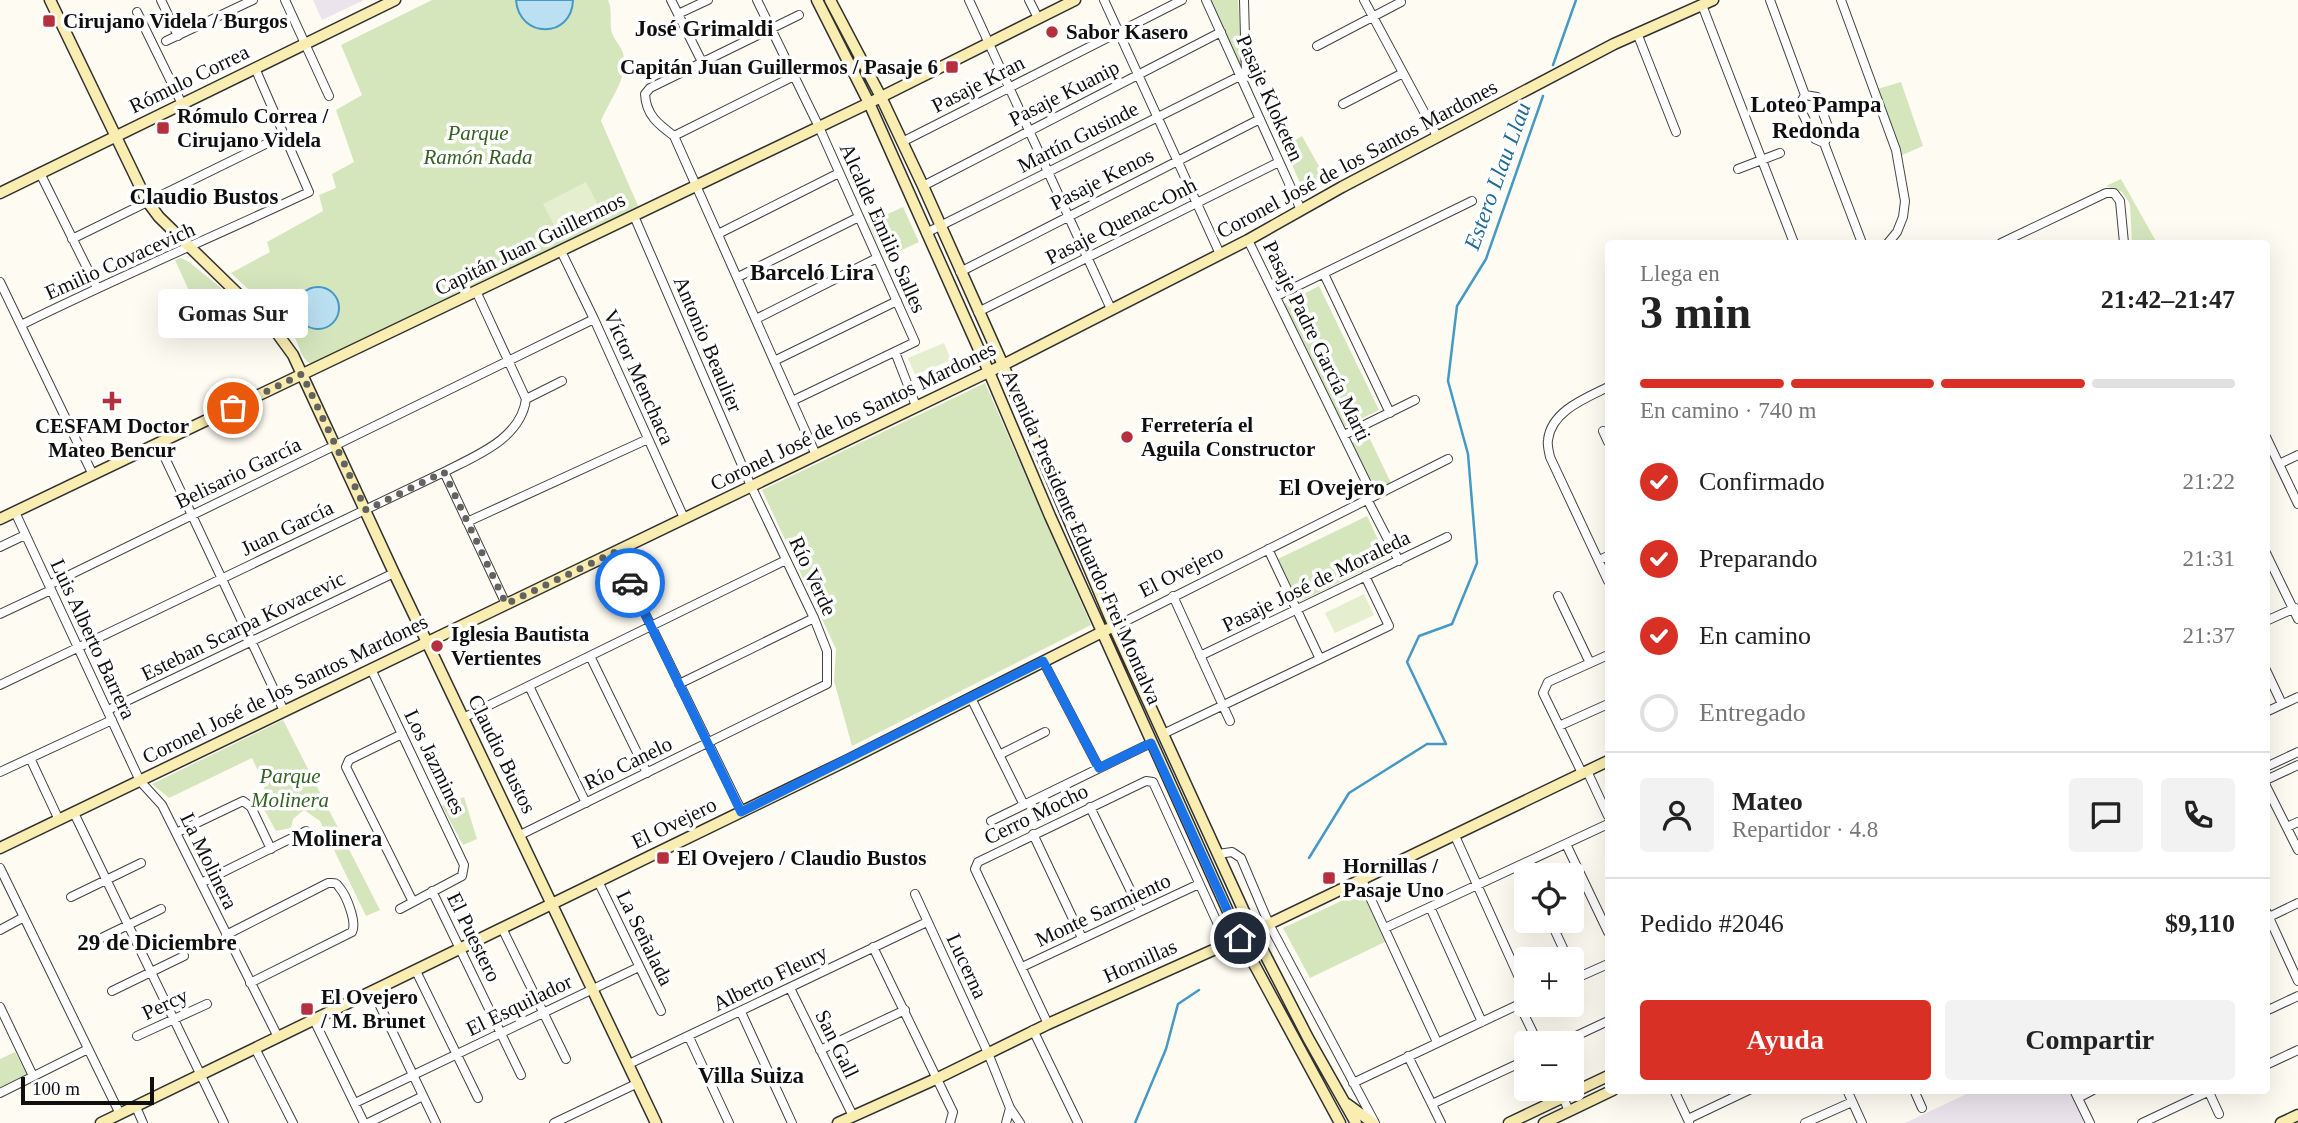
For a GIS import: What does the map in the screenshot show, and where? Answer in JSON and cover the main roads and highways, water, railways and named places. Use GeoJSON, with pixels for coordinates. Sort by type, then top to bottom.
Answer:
{"type":"FeatureCollection","features":[{"type":"Feature","properties":{"kind":"water"},"geometry":{"type":"Polygon","coordinates":[[[516,0],[573,0],[570,13],[564,22],[545,29],[526,22],[519,13],[516,0]]]}},
{"type":"Feature","properties":{"kind":"water"},"geometry":{"type":"Polygon","coordinates":[[[318,287],[333,293],[339,308],[333,323],[318,329],[303,323],[297,308],[303,293],[318,287]]]}},
{"type":"Feature","properties":{"kind":"waterway","name":"Estero Llau Llau"},"geometry":{"type":"LineString","coordinates":[[1553,65],[1576,0]]}},
{"type":"Feature","properties":{"kind":"waterway","name":"Estero Llau Llau"},"geometry":{"type":"LineString","coordinates":[[1309,858],[1349,793],[1427,744],[1446,744],[1407,662],[1419,636],[1452,624],[1477,563],[1468,454],[1448,381],[1457,306],[1486,259],[1543,96]]}},
{"type":"Feature","properties":{"kind":"waterway","name":"Estero Llau Llau"},"geometry":{"type":"LineString","coordinates":[[1135,1123],[1166,1049],[1178,1004],[1199,990]]}},
{"type":"Feature","properties":{"kind":"place","name":"Cirujano Videla / Burgos"},"geometry":{"type":"Point","coordinates":[49,21]}},
{"type":"Feature","properties":{"kind":"place","name":"Sabor Kasero"},"geometry":{"type":"Point","coordinates":[1052,32]}},
{"type":"Feature","properties":{"kind":"place","name":"Capitán Juan Guillermos / Pasaje 6"},"geometry":{"type":"Point","coordinates":[952,67]}},
{"type":"Feature","properties":{"kind":"place","name":"Rómulo Correa / Cirujano Videla"},"geometry":{"type":"Point","coordinates":[163,128]}},
{"type":"Feature","properties":{"kind":"place","name":"CESFAM Doctor Mateo Bencur"},"geometry":{"type":"Point","coordinates":[112,401]}},
{"type":"Feature","properties":{"kind":"place","name":"Gomas Sur"},"geometry":{"type":"Point","coordinates":[233,408]}},
{"type":"Feature","properties":{"kind":"place","name":"Ferretería el Aguila Constructor"},"geometry":{"type":"Point","coordinates":[1127,437]}},
{"type":"Feature","properties":{"kind":"place","name":"Iglesia Bautista Vertientes"},"geometry":{"type":"Point","coordinates":[437,646]}},
{"type":"Feature","properties":{"kind":"place","name":"El Ovejero / Claudio Bustos"},"geometry":{"type":"Point","coordinates":[663,858]}},
{"type":"Feature","properties":{"kind":"place","name":"Hornillas / Pasaje Uno"},"geometry":{"type":"Point","coordinates":[1329,878]}},
{"type":"Feature","properties":{"kind":"place","name":"El Ovejero / M. Brunet"},"geometry":{"type":"Point","coordinates":[307,1009]}},
{"type":"Feature","properties":{"kind":"district","name":"José Grimaldi"},"geometry":{"type":"Point","coordinates":[704,28]}},
{"type":"Feature","properties":{"kind":"district","name":"Loteo Pampa Redonda"},"geometry":{"type":"Point","coordinates":[1816,117]}},
{"type":"Feature","properties":{"kind":"district","name":"Claudio Bustos"},"geometry":{"type":"Point","coordinates":[204,196]}},
{"type":"Feature","properties":{"kind":"district","name":"Barceló Lira"},"geometry":{"type":"Point","coordinates":[812,272]}},
{"type":"Feature","properties":{"kind":"district","name":"El Ovejero"},"geometry":{"type":"Point","coordinates":[1332,487]}},
{"type":"Feature","properties":{"kind":"district","name":"Molinera"},"geometry":{"type":"Point","coordinates":[337,838]}},
{"type":"Feature","properties":{"kind":"district","name":"29 de Diciembre"},"geometry":{"type":"Point","coordinates":[157,942]}},
{"type":"Feature","properties":{"kind":"district","name":"Villa Suiza"},"geometry":{"type":"Point","coordinates":[751,1075]}},
{"type":"Feature","properties":{"kind":"park label","name":"Parque Ramón Rada"},"geometry":{"type":"Point","coordinates":[478,145]}},
{"type":"Feature","properties":{"kind":"park label","name":"Parque Molinera"},"geometry":{"type":"Point","coordinates":[290,788]}}]}
